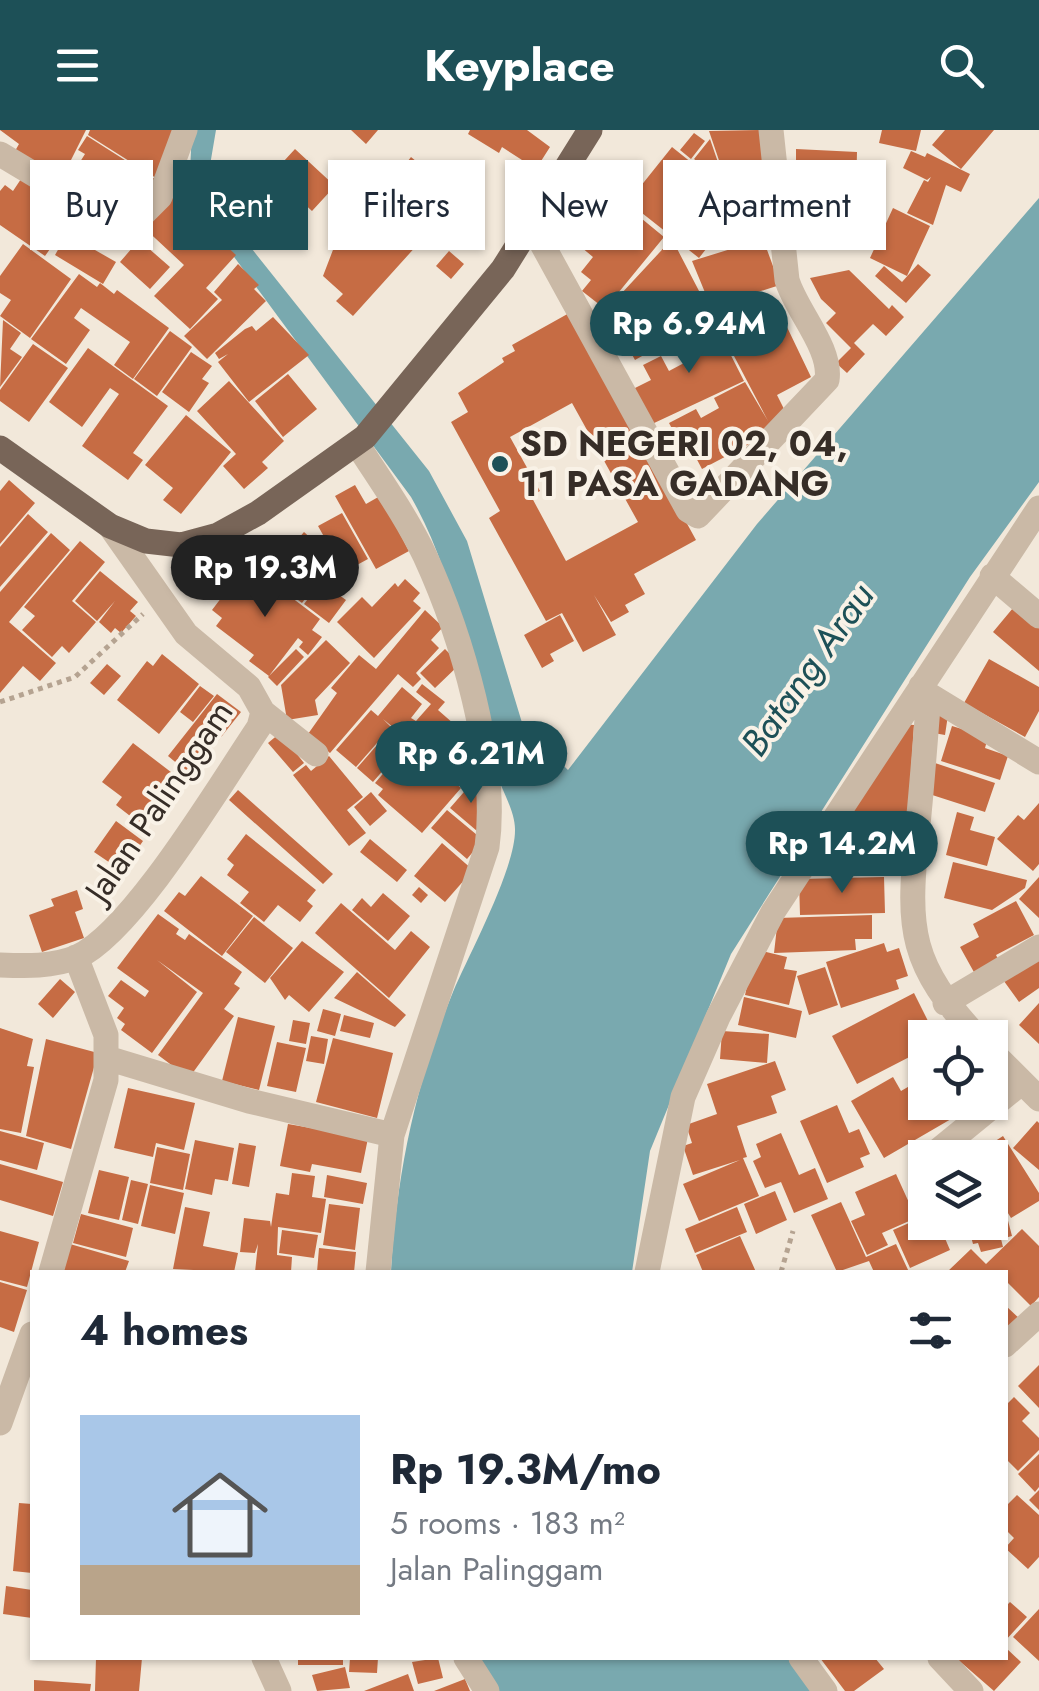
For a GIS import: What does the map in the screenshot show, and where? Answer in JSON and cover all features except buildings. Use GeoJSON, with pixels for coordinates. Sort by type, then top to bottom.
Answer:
{"type":"FeatureCollection","features":[{"type":"Feature","properties":{"kind":"main road"},"geometry":{"type":"LineString","coordinates":[[570,160],[590,130]]}},
{"type":"Feature","properties":{"kind":"main road"},"geometry":{"type":"LineString","coordinates":[[0,448],[110,526],[146,541],[180,544],[218,535],[258,513],[361,440],[415,379],[513,250]]}},
{"type":"Feature","properties":{"kind":"street"},"geometry":{"type":"LineString","coordinates":[[0,154],[107,218],[135,222],[160,197],[185,130]]}},
{"type":"Feature","properties":{"kind":"street"},"geometry":{"type":"LineString","coordinates":[[545,250],[688,510],[698,516],[827,380],[827,362],[793,302],[787,280],[771,130]]}},
{"type":"Feature","properties":{"kind":"street"},"geometry":{"type":"LineString","coordinates":[[361,440],[414,535],[445,606],[468,682],[490,804],[487,847],[392,1135],[378,1270]]}},
{"type":"Feature","properties":{"kind":"street"},"geometry":{"type":"LineString","coordinates":[[647,1270],[683,1097],[718,1017],[773,912],[925,691],[992,576],[1039,508]]}},
{"type":"Feature","properties":{"kind":"street","name":"Jalan Palinggam"},"geometry":{"type":"LineString","coordinates":[[0,965],[42,966],[76,957],[113,932],[259,727],[263,712],[249,687],[197,645],[158,597],[110,526]]}},
{"type":"Feature","properties":{"kind":"street"},"geometry":{"type":"LineString","coordinates":[[992,576],[1039,616]]}},
{"type":"Feature","properties":{"kind":"street"},"geometry":{"type":"LineString","coordinates":[[925,691],[1039,762]]}},
{"type":"Feature","properties":{"kind":"street"},"geometry":{"type":"LineString","coordinates":[[925,691],[911,915],[926,968],[945,1003],[961,1020]]}},
{"type":"Feature","properties":{"kind":"street"},"geometry":{"type":"LineString","coordinates":[[263,712],[316,754]]}},
{"type":"Feature","properties":{"kind":"street"},"geometry":{"type":"LineString","coordinates":[[945,1003],[1039,948]]}},
{"type":"Feature","properties":{"kind":"street"},"geometry":{"type":"LineString","coordinates":[[52,1270],[102,1105],[108,1058],[100,1012],[76,957]]}},
{"type":"Feature","properties":{"kind":"street"},"geometry":{"type":"LineString","coordinates":[[108,1058],[249,1101],[392,1135]]}},
{"type":"Feature","properties":{"kind":"street"},"geometry":{"type":"LineString","coordinates":[[956,1140],[1030,1091],[1008,1068]]}},
{"type":"Feature","properties":{"kind":"street"},"geometry":{"type":"LineString","coordinates":[[1008,1343],[1039,1314]]}},
{"type":"Feature","properties":{"kind":"street"},"geometry":{"type":"LineString","coordinates":[[0,1423],[30,1340]]}},
{"type":"Feature","properties":{"kind":"street"},"geometry":{"type":"LineString","coordinates":[[265,1660],[279,1691]]}},
{"type":"Feature","properties":{"kind":"street"},"geometry":{"type":"LineString","coordinates":[[467,1660],[487,1691]]}},
{"type":"Feature","properties":{"kind":"street"},"geometry":{"type":"LineString","coordinates":[[802,1660],[825,1691]]}},
{"type":"Feature","properties":{"kind":"street"},"geometry":{"type":"LineString","coordinates":[[942,1660],[971,1691]]}},
{"type":"Feature","properties":{"kind":"path"},"geometry":{"type":"LineString","coordinates":[[0,702],[75,677],[158,597]]}},
{"type":"Feature","properties":{"kind":"path"},"geometry":{"type":"LineString","coordinates":[[781,1270],[793,1232]]}},
{"type":"Feature","properties":{"kind":"water"},"geometry":{"type":"Polygon","coordinates":[[[192,130],[216,130],[211,160],[191,160],[192,130]]]}},
{"type":"Feature","properties":{"kind":"water","name":"Batang Arau"},"geometry":{"type":"Polygon","coordinates":[[[1039,198],[1039,482],[970,577],[731,954],[650,1151],[632,1270],[391,1270],[403,1165],[418,1095],[453,992],[508,866],[515,829],[496,771],[452,596],[411,497],[229,250],[253,250],[429,471],[467,541],[523,726],[568,770],[757,524],[1039,198]]]}},
{"type":"Feature","properties":{"kind":"water"},"geometry":{"type":"Polygon","coordinates":[[[475,1660],[791,1660],[813,1691],[495,1691],[475,1660]]]}},
{"type":"Feature","properties":{"kind":"place","name":"SD NEGERI 02, 04, 11 PASA GADANG"},"geometry":{"type":"Point","coordinates":[500,464]}}]}
